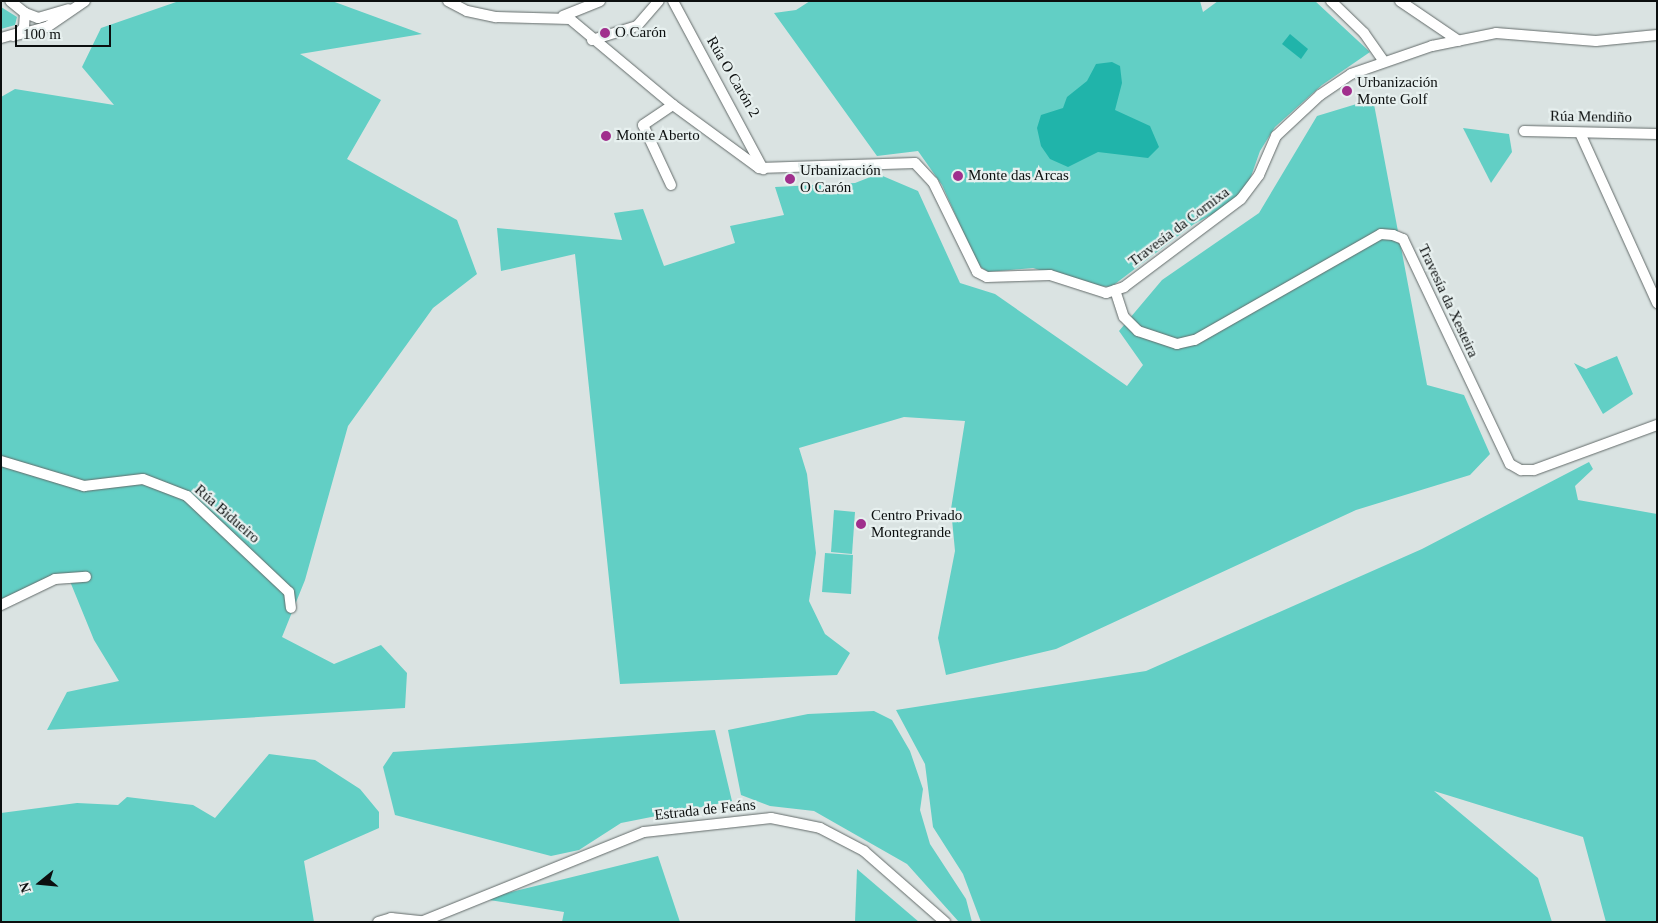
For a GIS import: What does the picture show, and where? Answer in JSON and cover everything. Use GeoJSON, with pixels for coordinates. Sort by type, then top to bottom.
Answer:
{"type":"FeatureCollection","features":[{"type":"Feature","properties":{"kind":"street"},"geometry":{"type":"LineString","coordinates":[[10,1],[25,13],[38,18],[82,3]]}},
{"type":"Feature","properties":{"kind":"street"},"geometry":{"type":"LineString","coordinates":[[448,1],[480,14],[550,18],[571,17],[600,1]]}},
{"type":"Feature","properties":{"kind":"street"},"geometry":{"type":"LineString","coordinates":[[550,18],[592,40],[637,26],[659,1]]}},
{"type":"Feature","properties":{"kind":"street","name":"Rúa O Carón 2"},"geometry":{"type":"LineString","coordinates":[[674,1],[763,169]]}},
{"type":"Feature","properties":{"kind":"street"},"geometry":{"type":"LineString","coordinates":[[1331,1],[1364,33],[1383,60]]}},
{"type":"Feature","properties":{"kind":"street"},"geometry":{"type":"LineString","coordinates":[[1403,2],[1459,40]]}},
{"type":"Feature","properties":{"kind":"street"},"geometry":{"type":"LineString","coordinates":[[1,38],[47,27],[82,3]]}},
{"type":"Feature","properties":{"kind":"street"},"geometry":{"type":"LineString","coordinates":[[587,9],[584,16],[592,40]]}},
{"type":"Feature","properties":{"kind":"street"},"geometry":{"type":"LineString","coordinates":[[13,36],[24,27],[25,13]]}},
{"type":"Feature","properties":{"kind":"street"},"geometry":{"type":"LineString","coordinates":[[571,17],[592,40],[741,158],[763,169],[915,163],[933,182],[977,272],[987,277],[1043,274],[1093,292],[1115,290]]}},
{"type":"Feature","properties":{"kind":"street"},"geometry":{"type":"LineString","coordinates":[[571,17],[574,30]]}},
{"type":"Feature","properties":{"kind":"street","name":"Travesía da Cornixa"},"geometry":{"type":"LineString","coordinates":[[1115,290],[1241,199],[1259,175],[1276,136],[1320,95],[1383,60],[1459,40],[1496,33],[1596,41],[1653,35]]}},
{"type":"Feature","properties":{"kind":"street"},"geometry":{"type":"LineString","coordinates":[[671,185],[643,125],[673,105]]}},
{"type":"Feature","properties":{"kind":"street","name":"Rúa Mendiño"},"geometry":{"type":"LineString","coordinates":[[1524,131],[1657,134]]}},
{"type":"Feature","properties":{"kind":"street"},"geometry":{"type":"LineString","coordinates":[[1580,133],[1657,303]]}},
{"type":"Feature","properties":{"kind":"street","name":"Travesía da Xesteira"},"geometry":{"type":"LineString","coordinates":[[1115,290],[1124,318],[1138,331],[1177,344],[1195,340],[1381,234],[1393,235],[1402,239],[1510,464],[1521,470],[1534,470],[1657,425]]}},
{"type":"Feature","properties":{"kind":"street","name":"Rúa Bidueiro"},"geometry":{"type":"LineString","coordinates":[[1,461],[84,486],[143,479],[187,496],[289,592],[291,608]]}},
{"type":"Feature","properties":{"kind":"street"},"geometry":{"type":"LineString","coordinates":[[1,605],[55,579],[86,577]]}},
{"type":"Feature","properties":{"kind":"street","name":"Estrada de Feáns"},"geometry":{"type":"LineString","coordinates":[[378,922],[392,918],[421,921],[644,832],[771,818],[820,828],[864,851],[945,922]]}},
{"type":"Feature","properties":{"kind":"shaded area"},"geometry":{"type":"Polygon","coordinates":[[[179,1],[332,1],[422,34],[300,54],[381,100],[347,159],[457,220],[477,274],[433,308],[348,426],[305,580],[282,637],[334,664],[381,645],[407,673],[405,708],[47,730],[67,692],[119,681],[94,640],[67,574],[1,599],[1,97],[15,89],[114,105],[82,67],[101,28],[179,1]]]}},
{"type":"Feature","properties":{"kind":"shaded area"},"geometry":{"type":"Polygon","coordinates":[[[810,1],[1200,1],[1203,12],[1218,1],[1315,1],[1370,52],[1322,85],[1275,127],[1260,151],[1248,185],[1224,208],[1194,224],[1111,287],[1088,285],[1033,268],[988,272],[978,265],[942,185],[918,151],[877,156],[774,13],[796,10],[810,1]]]}},
{"type":"Feature","properties":{"kind":"shaded area"},"geometry":{"type":"Polygon","coordinates":[[[1,7],[17,17],[15,25],[1,29],[1,7]]]}},
{"type":"Feature","properties":{"kind":"shaded area"},"geometry":{"type":"Polygon","coordinates":[[[1290,34],[1308,49],[1301,59],[1282,44],[1290,34]]]}},
{"type":"Feature","properties":{"kind":"shaded area"},"geometry":{"type":"Polygon","coordinates":[[[1112,62],[1120,66],[1122,83],[1115,110],[1150,126],[1159,147],[1148,158],[1098,152],[1068,167],[1050,159],[1041,146],[1037,128],[1041,115],[1063,108],[1067,97],[1087,81],[1096,64],[1112,62]]]}},
{"type":"Feature","properties":{"kind":"shaded area"},"geometry":{"type":"Polygon","coordinates":[[[1373,99],[1427,385],[1464,395],[1490,454],[1470,475],[1356,510],[1056,649],[946,675],[938,638],[955,551],[951,509],[965,421],[904,417],[799,448],[807,474],[816,553],[809,601],[825,634],[850,653],[837,675],[620,684],[575,254],[501,271],[497,228],[622,240],[614,213],[643,209],[664,266],[735,243],[730,226],[784,215],[775,187],[855,183],[878,174],[918,191],[960,283],[995,294],[1127,386],[1143,365],[1119,331],[1162,280],[1259,213],[1317,116],[1373,99]]]}},
{"type":"Feature","properties":{"kind":"shaded area"},"geometry":{"type":"Polygon","coordinates":[[[1463,128],[1509,134],[1512,152],[1491,183],[1463,128]]]}},
{"type":"Feature","properties":{"kind":"shaded area"},"geometry":{"type":"Polygon","coordinates":[[[1617,356],[1633,394],[1603,414],[1574,363],[1586,369],[1617,356]]]}},
{"type":"Feature","properties":{"kind":"shaded area"},"geometry":{"type":"Polygon","coordinates":[[[1589,462],[1593,469],[1575,486],[1578,500],[1657,514],[1657,922],[1606,922],[1583,837],[1434,791],[1538,878],[1552,922],[981,922],[963,874],[933,827],[925,764],[896,710],[1146,671],[1422,549],[1589,462]]]}},
{"type":"Feature","properties":{"kind":"shaded area"},"geometry":{"type":"Polygon","coordinates":[[[834,510],[855,512],[852,554],[831,552],[834,510]]]}},
{"type":"Feature","properties":{"kind":"shaded area"},"geometry":{"type":"Polygon","coordinates":[[[825,553],[853,555],[851,594],[822,592],[825,553]]]}},
{"type":"Feature","properties":{"kind":"shaded area"},"geometry":{"type":"Polygon","coordinates":[[[874,711],[892,720],[910,751],[923,789],[920,810],[930,844],[966,899],[972,922],[959,922],[907,864],[814,811],[770,806],[741,795],[728,730],[808,714],[874,711]]]}},
{"type":"Feature","properties":{"kind":"shaded area"},"geometry":{"type":"Polygon","coordinates":[[[715,730],[732,801],[621,823],[579,850],[551,856],[395,815],[383,767],[393,752],[715,730]]]}},
{"type":"Feature","properties":{"kind":"shaded area"},"geometry":{"type":"Polygon","coordinates":[[[269,754],[315,760],[360,789],[379,812],[379,828],[304,861],[314,922],[1,922],[1,813],[77,803],[118,805],[127,797],[193,805],[215,818],[269,754]]]}},
{"type":"Feature","properties":{"kind":"shaded area"},"geometry":{"type":"Polygon","coordinates":[[[658,856],[680,922],[562,922],[564,912],[483,899],[658,856]]]}},
{"type":"Feature","properties":{"kind":"shaded area"},"geometry":{"type":"Polygon","coordinates":[[[857,869],[919,922],[855,922],[857,869]]]}},
{"type":"Feature","properties":{"kind":"place","name":"O Carón"},"geometry":{"type":"Point","coordinates":[605,33]}},
{"type":"Feature","properties":{"kind":"place","name":"Urbanización Monte Golf"},"geometry":{"type":"Point","coordinates":[1347,91]}},
{"type":"Feature","properties":{"kind":"place","name":"Monte Aberto"},"geometry":{"type":"Point","coordinates":[606,136]}},
{"type":"Feature","properties":{"kind":"place","name":"Monte das Arcas"},"geometry":{"type":"Point","coordinates":[958,176]}},
{"type":"Feature","properties":{"kind":"place","name":"Urbanización O Carón"},"geometry":{"type":"Point","coordinates":[790,179]}},
{"type":"Feature","properties":{"kind":"place","name":"Centro Privado Montegrande"},"geometry":{"type":"Point","coordinates":[861,524]}}]}
